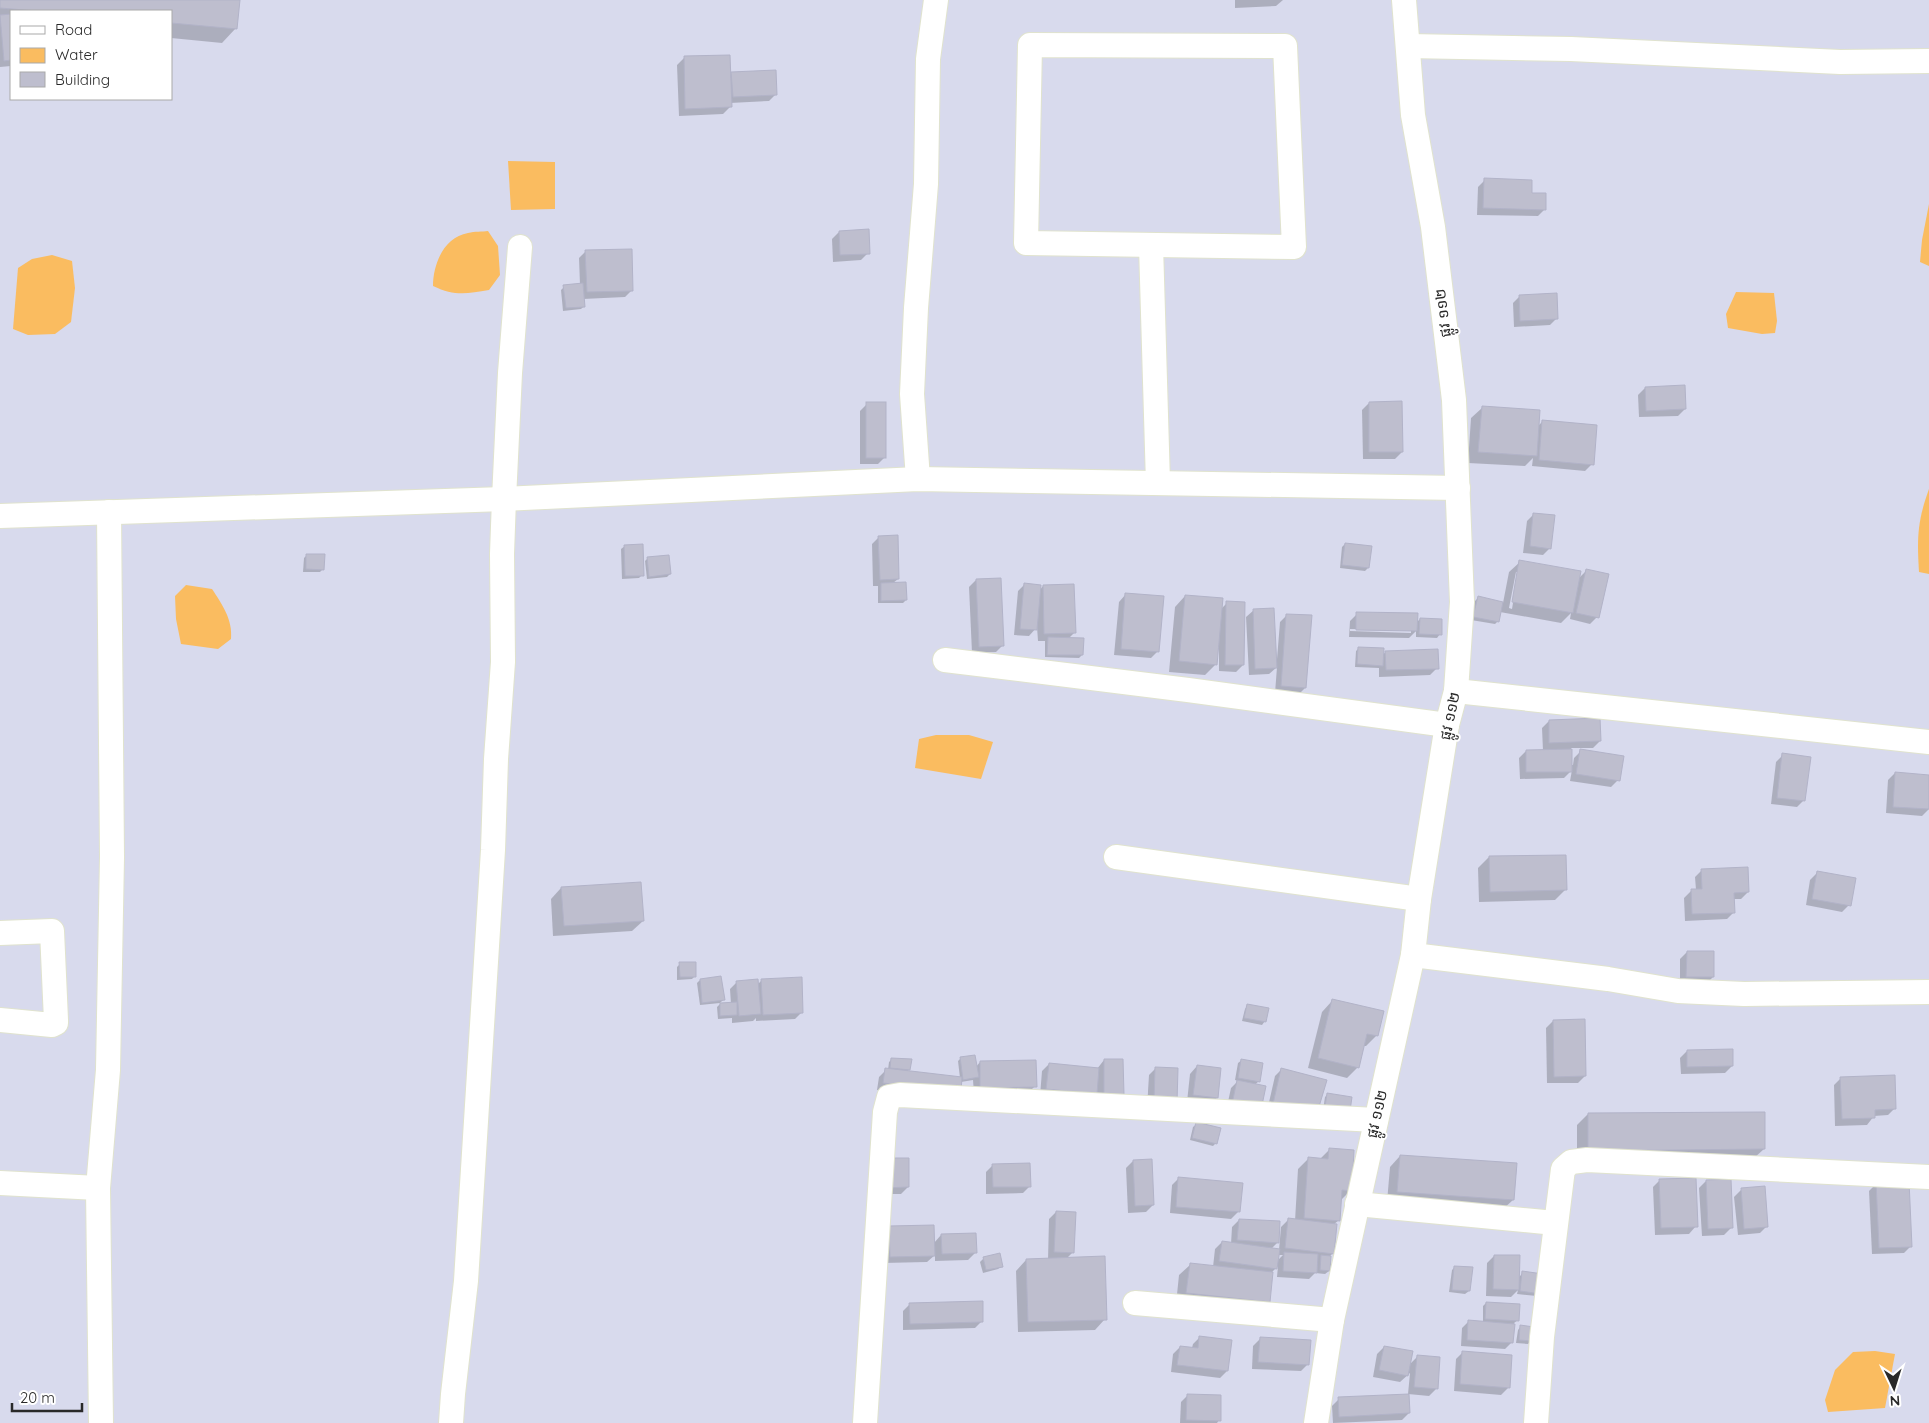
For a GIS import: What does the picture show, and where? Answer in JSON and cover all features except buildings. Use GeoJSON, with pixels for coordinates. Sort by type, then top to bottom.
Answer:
{"type":"FeatureCollection","features":[{"type":"Feature","properties":{"kind":"street"},"geometry":{"type":"LineString","coordinates":[[918,479],[912,394],[916,308],[926,184],[928,59],[936,0]]}},
{"type":"Feature","properties":{"kind":"street","name":"ផ្លូវ ១១២"},"geometry":{"type":"LineString","coordinates":[[1316,1423],[1332,1320],[1413,955],[1447,725],[1456,691],[1462,602],[1454,400],[1433,227],[1412,115],[1404,0]]}},
{"type":"Feature","properties":{"kind":"street"},"geometry":{"type":"LineString","coordinates":[[1030,45],[1285,46],[1294,247],[1151,245],[1026,243],[1030,45]]}},
{"type":"Feature","properties":{"kind":"street"},"geometry":{"type":"LineString","coordinates":[[1408,46],[1571,49],[1840,62],[1929,61]]}},
{"type":"Feature","properties":{"kind":"street"},"geometry":{"type":"LineString","coordinates":[[1151,245],[1158,482]]}},
{"type":"Feature","properties":{"kind":"street"},"geometry":{"type":"LineString","coordinates":[[451,1423],[466,1281],[493,850],[496,759],[503,662],[502,554],[504,498],[510,372],[520,247]]}},
{"type":"Feature","properties":{"kind":"street"},"geometry":{"type":"LineString","coordinates":[[0,516],[504,498],[918,479],[1458,488]]}},
{"type":"Feature","properties":{"kind":"street"},"geometry":{"type":"LineString","coordinates":[[101,1423],[98,1188],[108,1070],[112,857],[109,512]]}},
{"type":"Feature","properties":{"kind":"street"},"geometry":{"type":"LineString","coordinates":[[945,660],[1447,725]]}},
{"type":"Feature","properties":{"kind":"street"},"geometry":{"type":"LineString","coordinates":[[1456,691],[1929,742]]}},
{"type":"Feature","properties":{"kind":"street"},"geometry":{"type":"LineString","coordinates":[[1116,857],[1420,899]]}},
{"type":"Feature","properties":{"kind":"street"},"geometry":{"type":"LineString","coordinates":[[0,933],[52,931],[56,1023],[52,1025],[0,1020]]}},
{"type":"Feature","properties":{"kind":"street"},"geometry":{"type":"LineString","coordinates":[[1413,955],[1608,978],[1686,992],[1736,994],[1929,992]]}},
{"type":"Feature","properties":{"kind":"street"},"geometry":{"type":"LineString","coordinates":[[865,1423],[884,1112],[889,1096],[900,1095],[1376,1120]]}},
{"type":"Feature","properties":{"kind":"street"},"geometry":{"type":"LineString","coordinates":[[1536,1423],[1542,1337],[1555,1223],[1563,1170],[1571,1162],[1587,1160],[1929,1178]]}},
{"type":"Feature","properties":{"kind":"street"},"geometry":{"type":"LineString","coordinates":[[0,1183],[98,1188]]}},
{"type":"Feature","properties":{"kind":"street"},"geometry":{"type":"LineString","coordinates":[[1358,1204],[1555,1223]]}},
{"type":"Feature","properties":{"kind":"street"},"geometry":{"type":"LineString","coordinates":[[1135,1303],[1332,1320]]}},
{"type":"Feature","properties":{"kind":"water"},"geometry":{"type":"Polygon","coordinates":[[[508,161],[555,162],[555,209],[511,210],[508,161]]]}},
{"type":"Feature","properties":{"kind":"water"},"geometry":{"type":"Polygon","coordinates":[[[1929,204],[1929,266],[1920,262],[1929,204]]]}},
{"type":"Feature","properties":{"kind":"water"},"geometry":{"type":"Polygon","coordinates":[[[488,231],[498,246],[500,275],[489,290],[460,293],[433,286],[438,261],[446,246],[452,240],[471,232],[488,231]]]}},
{"type":"Feature","properties":{"kind":"water"},"geometry":{"type":"Polygon","coordinates":[[[52,255],[72,261],[75,288],[71,322],[55,334],[28,335],[13,329],[18,268],[32,259],[52,255]]]}},
{"type":"Feature","properties":{"kind":"water"},"geometry":{"type":"Polygon","coordinates":[[[1736,292],[1774,293],[1777,321],[1775,333],[1762,334],[1728,328],[1726,314],[1736,292]]]}},
{"type":"Feature","properties":{"kind":"water"},"geometry":{"type":"Polygon","coordinates":[[[1929,489],[1929,574],[1919,572],[1918,550],[1920,521],[1929,489]]]}},
{"type":"Feature","properties":{"kind":"water"},"geometry":{"type":"Polygon","coordinates":[[[186,585],[212,589],[226,612],[229,619],[231,639],[218,649],[181,644],[176,619],[175,596],[186,585]]]}},
{"type":"Feature","properties":{"kind":"water"},"geometry":{"type":"Polygon","coordinates":[[[936,735],[969,735],[993,742],[981,779],[915,768],[919,739],[936,735]]]}},
{"type":"Feature","properties":{"kind":"water"},"geometry":{"type":"Polygon","coordinates":[[[1875,1351],[1895,1354],[1885,1408],[1828,1412],[1825,1400],[1835,1370],[1853,1352],[1875,1351]]]}}]}
